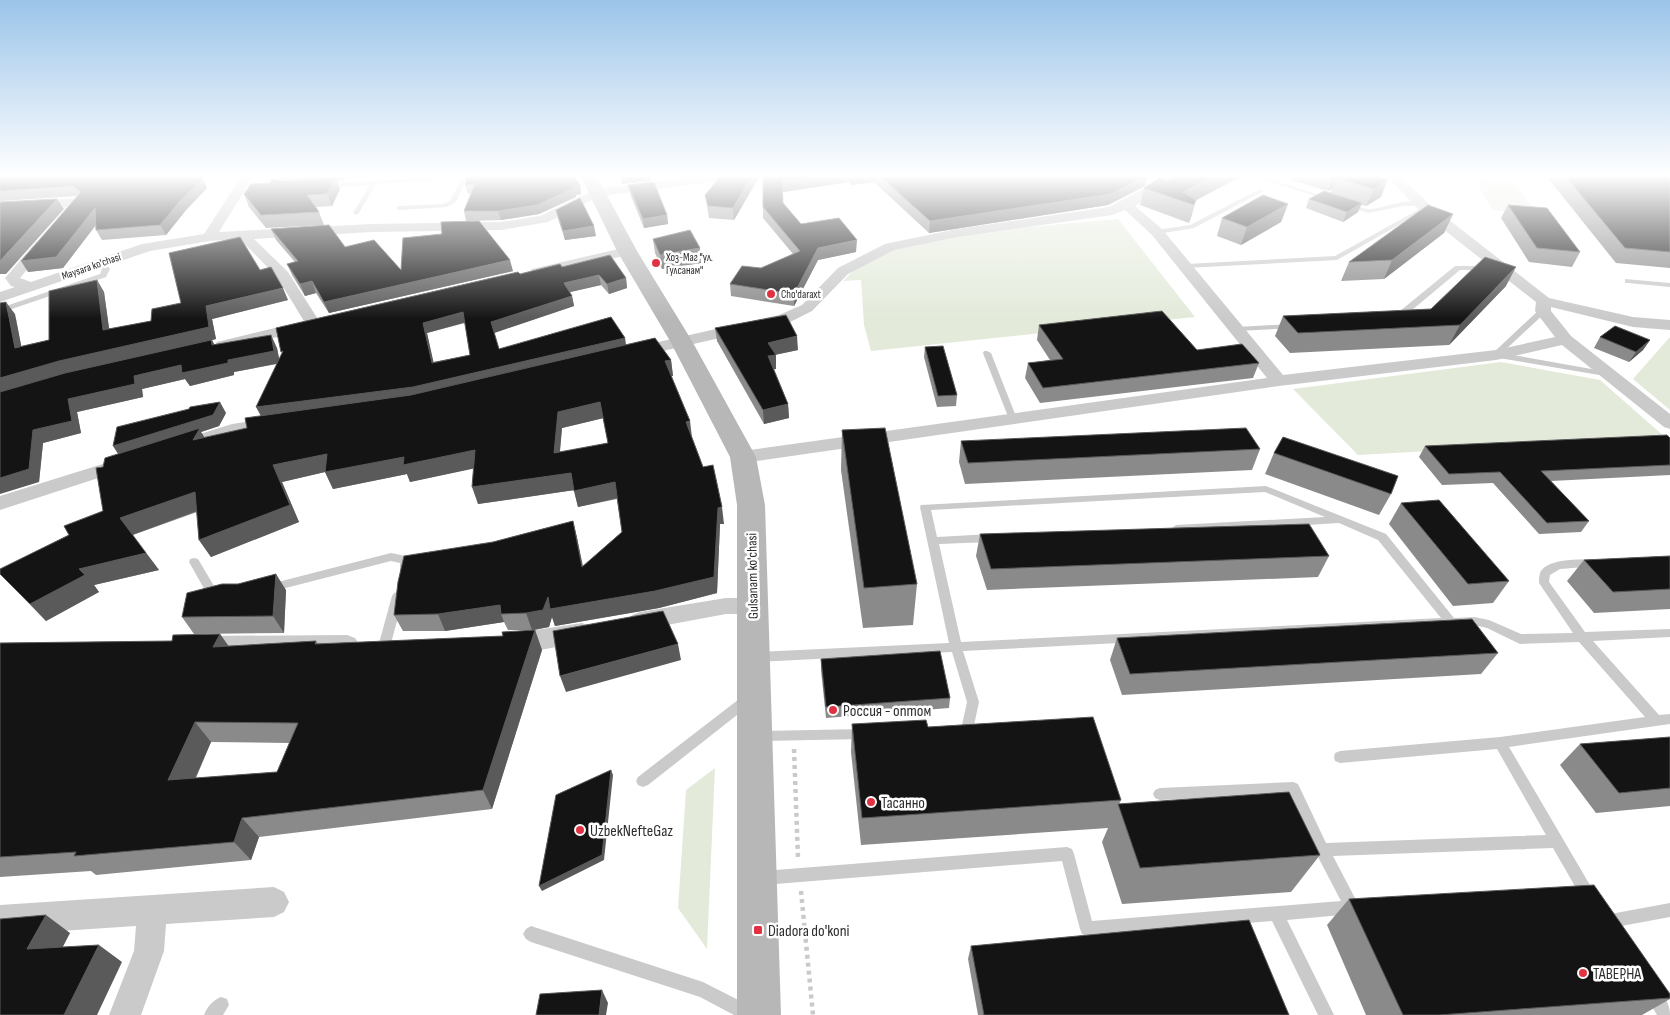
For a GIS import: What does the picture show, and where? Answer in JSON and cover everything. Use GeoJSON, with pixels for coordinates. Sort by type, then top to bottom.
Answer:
{"type":"FeatureCollection","features":[{"type":"Feature","properties":{"kind":"main road","name":"Gulsanam ko'chasi"},"geometry":{"type":"LineString","coordinates":[[613,224],[627,251],[681,341],[743,457],[751,505],[759,1015]]}},
{"type":"Feature","properties":{"kind":"street"},"geometry":{"type":"LineString","coordinates":[[31,286],[16,283],[12,278],[61,224]]}},
{"type":"Feature","properties":{"kind":"street"},"geometry":{"type":"LineString","coordinates":[[209,237],[217,224]]}},
{"type":"Feature","properties":{"kind":"street","name":"Maysara ko'chasi"},"geometry":{"type":"LineString","coordinates":[[0,297],[147,248],[209,237],[371,228],[511,224]]}},
{"type":"Feature","properties":{"kind":"street"},"geometry":{"type":"LineString","coordinates":[[625,355],[784,319],[806,308],[843,271],[890,247],[957,233],[1017,224]]}},
{"type":"Feature","properties":{"kind":"street"},"geometry":{"type":"LineString","coordinates":[[1149,224],[1186,266],[1279,381]]}},
{"type":"Feature","properties":{"kind":"street"},"geometry":{"type":"LineString","coordinates":[[1446,224],[1502,269],[1543,306],[1565,339],[1670,423]]}},
{"type":"Feature","properties":{"kind":"street"},"geometry":{"type":"LineString","coordinates":[[243,235],[283,275],[313,324]]}},
{"type":"Feature","properties":{"kind":"street"},"geometry":{"type":"LineString","coordinates":[[522,276],[627,251]]}},
{"type":"Feature","properties":{"kind":"street"},"geometry":{"type":"LineString","coordinates":[[1543,306],[1634,322],[1670,325]]}},
{"type":"Feature","properties":{"kind":"street"},"geometry":{"type":"LineString","coordinates":[[210,348],[332,320]]}},
{"type":"Feature","properties":{"kind":"street"},"geometry":{"type":"LineString","coordinates":[[743,457],[1279,381],[1496,355],[1565,339]]}},
{"type":"Feature","properties":{"kind":"street"},"geometry":{"type":"LineString","coordinates":[[176,447],[232,430],[290,422]]}},
{"type":"Feature","properties":{"kind":"street"},"geometry":{"type":"LineString","coordinates":[[0,502],[139,459]]}},
{"type":"Feature","properties":{"kind":"street"},"geometry":{"type":"LineString","coordinates":[[493,642],[532,641],[726,606],[752,606]]}},
{"type":"Feature","properties":{"kind":"street"},"geometry":{"type":"LineString","coordinates":[[179,645],[395,643]]}},
{"type":"Feature","properties":{"kind":"street"},"geometry":{"type":"LineString","coordinates":[[0,920],[274,902]]}},
{"type":"Feature","properties":{"kind":"street"},"geometry":{"type":"LineString","coordinates":[[125,1015],[149,951],[152,909]]}},
{"type":"Feature","properties":{"kind":"lane"},"geometry":{"type":"LineString","coordinates":[[1157,232],[1192,227],[1197,224]]}},
{"type":"Feature","properties":{"kind":"lane"},"geometry":{"type":"LineString","coordinates":[[1186,266],[1337,258],[1393,224]]}},
{"type":"Feature","properties":{"kind":"lane"},"geometry":{"type":"LineString","coordinates":[[0,311],[103,275],[106,269],[101,263]]}},
{"type":"Feature","properties":{"kind":"lane"},"geometry":{"type":"LineString","coordinates":[[1384,321],[1393,321],[1458,268],[1502,269]]}},
{"type":"Feature","properties":{"kind":"lane"},"geometry":{"type":"LineString","coordinates":[[1628,281],[1670,285]]}},
{"type":"Feature","properties":{"kind":"lane"},"geometry":{"type":"LineString","coordinates":[[1496,355],[1543,306]]}},
{"type":"Feature","properties":{"kind":"lane"},"geometry":{"type":"LineString","coordinates":[[1237,329],[1296,326]]}},
{"type":"Feature","properties":{"kind":"lane"},"geometry":{"type":"LineString","coordinates":[[987,353],[1013,418]]}},
{"type":"Feature","properties":{"kind":"lane"},"geometry":{"type":"LineString","coordinates":[[1496,355],[1612,375]]}},
{"type":"Feature","properties":{"kind":"lane"},"geometry":{"type":"LineString","coordinates":[[948,731],[967,730],[973,712],[973,702],[956,646],[925,507],[1266,489],[1382,537],[1450,621]]}},
{"type":"Feature","properties":{"kind":"lane"},"geometry":{"type":"LineString","coordinates":[[1162,529],[1341,520]]}},
{"type":"Feature","properties":{"kind":"lane"},"geometry":{"type":"LineString","coordinates":[[932,541],[1002,538]]}},
{"type":"Feature","properties":{"kind":"lane"},"geometry":{"type":"LineString","coordinates":[[257,592],[391,557],[406,560],[395,643]]}},
{"type":"Feature","properties":{"kind":"lane"},"geometry":{"type":"LineString","coordinates":[[194,562],[210,589],[223,596],[231,595]]}},
{"type":"Feature","properties":{"kind":"lane"},"geometry":{"type":"LineString","coordinates":[[1605,563],[1558,565],[1545,572],[1544,583],[1582,637],[1656,722]]}},
{"type":"Feature","properties":{"kind":"lane"},"geometry":{"type":"LineString","coordinates":[[752,658],[1450,621],[1482,622],[1520,639],[1670,632]]}},
{"type":"Feature","properties":{"kind":"lane"},"geometry":{"type":"LineString","coordinates":[[643,781],[754,694]]}},
{"type":"Feature","properties":{"kind":"lane"},"geometry":{"type":"LineString","coordinates":[[1340,757],[1500,743],[1670,719]]}},
{"type":"Feature","properties":{"kind":"lane"},"geometry":{"type":"LineString","coordinates":[[754,736],[880,733]]}},
{"type":"Feature","properties":{"kind":"lane"},"geometry":{"type":"LineString","coordinates":[[1500,743],[1614,937]]}},
{"type":"Feature","properties":{"kind":"lane"},"geometry":{"type":"LineString","coordinates":[[757,878],[1067,854],[1087,929],[1352,907],[1322,850],[1293,788],[1160,794]]}},
{"type":"Feature","properties":{"kind":"lane"},"geometry":{"type":"LineString","coordinates":[[1322,850],[1557,841]]}},
{"type":"Feature","properties":{"kind":"lane"},"geometry":{"type":"LineString","coordinates":[[1599,914],[1670,910]]}},
{"type":"Feature","properties":{"kind":"lane"},"geometry":{"type":"LineString","coordinates":[[1276,913],[1326,1015]]}},
{"type":"Feature","properties":{"kind":"lane"},"geometry":{"type":"LineString","coordinates":[[531,934],[703,990],[750,1015]]}},
{"type":"Feature","properties":{"kind":"lane"},"geometry":{"type":"LineString","coordinates":[[1646,984],[1666,1015]]}},
{"type":"Feature","properties":{"kind":"green space"},"geometry":{"type":"Polygon","coordinates":[[[1059,224],[1122,224],[1195,317],[871,351],[864,325],[861,280],[843,281],[858,266],[895,249],[987,231],[1059,224]]]}},
{"type":"Feature","properties":{"kind":"green space"},"geometry":{"type":"Polygon","coordinates":[[[1670,338],[1670,410],[1633,379],[1670,338]]]}},
{"type":"Feature","properties":{"kind":"green space"},"geometry":{"type":"Polygon","coordinates":[[[1501,362],[1600,380],[1666,438],[1358,455],[1293,389],[1501,362]]]}},
{"type":"Feature","properties":{"kind":"green space"},"geometry":{"type":"Polygon","coordinates":[[[715,768],[707,949],[678,908],[686,790],[715,768]]]}},
{"type":"Feature","properties":{"kind":"building"},"geometry":{"type":"Polygon","coordinates":[[[0,224],[34,224],[0,261],[0,224]]]}},
{"type":"Feature","properties":{"kind":"building"},"geometry":{"type":"Polygon","coordinates":[[[53,224],[82,224],[56,257],[21,261],[53,224]]]}},
{"type":"Feature","properties":{"kind":"building"},"geometry":{"type":"Polygon","coordinates":[[[96,224],[161,224],[160,225],[96,230],[96,224]]]}},
{"type":"Feature","properties":{"kind":"building"},"geometry":{"type":"Polygon","coordinates":[[[441,224],[482,224],[510,260],[324,302],[312,281],[300,284],[287,264],[298,261],[271,229],[329,225],[345,247],[374,240],[401,270],[403,238],[442,234],[441,224]]]}},
{"type":"Feature","properties":{"kind":"building"},"geometry":{"type":"Polygon","coordinates":[[[561,224],[593,224],[594,226],[563,231],[561,224]]]}},
{"type":"Feature","properties":{"kind":"building"},"geometry":{"type":"Polygon","coordinates":[[[778,224],[844,224],[857,240],[818,248],[794,294],[730,284],[742,266],[761,268],[800,251],[778,224]]]}},
{"type":"Feature","properties":{"kind":"building"},"geometry":{"type":"Polygon","coordinates":[[[1240,224],[1252,224],[1247,227],[1240,224]]]}},
{"type":"Feature","properties":{"kind":"building"},"geometry":{"type":"Polygon","coordinates":[[[1401,224],[1439,224],[1392,260],[1349,262],[1401,224]]]}},
{"type":"Feature","properties":{"kind":"building"},"geometry":{"type":"Polygon","coordinates":[[[1521,224],[1559,224],[1580,252],[1537,248],[1521,224]]]}},
{"type":"Feature","properties":{"kind":"building"},"geometry":{"type":"Polygon","coordinates":[[[1605,224],[1670,224],[1670,252],[1625,248],[1605,224]]]}},
{"type":"Feature","properties":{"kind":"building"},"geometry":{"type":"Polygon","coordinates":[[[690,230],[700,248],[660,255],[653,239],[690,230]]]}},
{"type":"Feature","properties":{"kind":"building"},"geometry":{"type":"Polygon","coordinates":[[[240,237],[260,270],[271,267],[283,288],[206,306],[209,327],[59,361],[0,378],[0,303],[6,302],[15,348],[49,340],[49,291],[97,280],[103,330],[151,321],[152,309],[181,303],[169,253],[240,237]]]}},
{"type":"Feature","properties":{"kind":"building"},"geometry":{"type":"Polygon","coordinates":[[[610,255],[626,278],[607,284],[599,275],[564,283],[572,296],[491,322],[499,349],[611,317],[625,338],[413,387],[256,407],[283,351],[281,352],[276,328],[518,272],[520,274],[560,264],[562,267],[610,255]],[[463,312],[423,323],[432,363],[470,355],[463,312]]]}},
{"type":"Feature","properties":{"kind":"building"},"geometry":{"type":"Polygon","coordinates":[[[1485,257],[1516,267],[1460,325],[1298,333],[1283,316],[1431,309],[1485,257]]]}},
{"type":"Feature","properties":{"kind":"building"},"geometry":{"type":"Polygon","coordinates":[[[1162,311],[1197,350],[1242,344],[1259,363],[1043,388],[1028,363],[1063,359],[1039,325],[1162,311]]]}},
{"type":"Feature","properties":{"kind":"building"},"geometry":{"type":"Polygon","coordinates":[[[786,315],[797,336],[768,343],[776,355],[768,356],[788,404],[763,410],[715,328],[786,315]]]}},
{"type":"Feature","properties":{"kind":"building"},"geometry":{"type":"Polygon","coordinates":[[[1615,326],[1650,340],[1636,352],[1600,337],[1615,326]]]}},
{"type":"Feature","properties":{"kind":"building"},"geometry":{"type":"Polygon","coordinates":[[[271,335],[274,351],[228,360],[228,363],[182,373],[181,365],[134,376],[135,384],[68,399],[72,421],[33,430],[29,469],[0,478],[0,392],[65,373],[211,340],[212,345],[271,335]]]}},
{"type":"Feature","properties":{"kind":"building"},"geometry":{"type":"Polygon","coordinates":[[[655,338],[671,360],[665,361],[690,421],[686,422],[703,467],[713,465],[722,507],[718,508],[714,577],[655,591],[550,609],[548,597],[543,610],[526,613],[501,614],[500,605],[438,614],[394,615],[398,582],[404,556],[493,542],[573,521],[582,567],[622,532],[615,482],[574,491],[571,473],[472,487],[475,450],[403,465],[404,457],[325,472],[327,454],[273,465],[290,505],[199,540],[195,492],[120,518],[146,553],[79,569],[85,575],[30,604],[0,574],[0,569],[69,535],[64,526],[103,511],[96,468],[103,467],[105,458],[200,428],[193,440],[247,428],[245,418],[411,395],[655,338]],[[600,402],[558,412],[554,453],[608,443],[600,402]]]}},
{"type":"Feature","properties":{"kind":"building"},"geometry":{"type":"Polygon","coordinates":[[[943,346],[957,395],[938,396],[925,347],[943,346]]]}},
{"type":"Feature","properties":{"kind":"building"},"geometry":{"type":"Polygon","coordinates":[[[220,402],[213,415],[113,446],[117,427],[189,409],[190,407],[220,402]]]}},
{"type":"Feature","properties":{"kind":"building"},"geometry":{"type":"Polygon","coordinates":[[[885,428],[917,584],[864,588],[842,430],[885,428]]]}},
{"type":"Feature","properties":{"kind":"building"},"geometry":{"type":"Polygon","coordinates":[[[1246,428],[1260,449],[968,463],[961,441],[1246,428]]]}},
{"type":"Feature","properties":{"kind":"building"},"geometry":{"type":"Polygon","coordinates":[[[1667,435],[1670,438],[1670,465],[1541,471],[1589,521],[1547,523],[1500,472],[1449,474],[1425,446],[1667,435]]]}},
{"type":"Feature","properties":{"kind":"building"},"geometry":{"type":"Polygon","coordinates":[[[1283,437],[1398,476],[1391,494],[1274,453],[1283,437]]]}},
{"type":"Feature","properties":{"kind":"building"},"geometry":{"type":"Polygon","coordinates":[[[1439,500],[1509,581],[1468,584],[1401,503],[1439,500]]]}},
{"type":"Feature","properties":{"kind":"building"},"geometry":{"type":"Polygon","coordinates":[[[1309,524],[1329,556],[991,569],[980,534],[1309,524]]]}},
{"type":"Feature","properties":{"kind":"building"},"geometry":{"type":"Polygon","coordinates":[[[1670,556],[1670,589],[1613,592],[1584,560],[1670,556]]]}},
{"type":"Feature","properties":{"kind":"building"},"geometry":{"type":"Polygon","coordinates":[[[276,574],[273,616],[182,617],[187,593],[222,584],[238,584],[276,574]]]}},
{"type":"Feature","properties":{"kind":"building"},"geometry":{"type":"Polygon","coordinates":[[[663,611],[678,644],[560,676],[553,631],[663,611]]]}},
{"type":"Feature","properties":{"kind":"building"},"geometry":{"type":"Polygon","coordinates":[[[1472,619],[1498,653],[1130,674],[1117,638],[1472,619]]]}},
{"type":"Feature","properties":{"kind":"building"},"geometry":{"type":"Polygon","coordinates":[[[535,630],[483,790],[242,818],[234,842],[74,856],[76,852],[0,857],[0,643],[172,641],[173,635],[220,634],[213,647],[316,641],[315,644],[503,636],[502,632],[535,630]],[[195,722],[168,780],[277,772],[298,723],[195,722]]]}},
{"type":"Feature","properties":{"kind":"building"},"geometry":{"type":"Polygon","coordinates":[[[940,651],[950,698],[826,707],[821,659],[940,651]]]}},
{"type":"Feature","properties":{"kind":"building"},"geometry":{"type":"Polygon","coordinates":[[[1093,717],[1121,800],[862,818],[852,724],[926,720],[928,727],[1093,717]]]}},
{"type":"Feature","properties":{"kind":"building"},"geometry":{"type":"Polygon","coordinates":[[[1670,737],[1670,788],[1619,793],[1580,744],[1670,737]]]}},
{"type":"Feature","properties":{"kind":"building","name":"UzbekNefteGaz"},"geometry":{"type":"Polygon","coordinates":[[[611,770],[602,855],[539,886],[556,795],[611,770]]]}},
{"type":"Feature","properties":{"kind":"building"},"geometry":{"type":"Polygon","coordinates":[[[1289,792],[1320,855],[1140,868],[1118,804],[1289,792]]]}},
{"type":"Feature","properties":{"kind":"building"},"geometry":{"type":"Polygon","coordinates":[[[1594,885],[1670,994],[1670,998],[1439,1015],[1403,1015],[1349,899],[1594,885]]]}},
{"type":"Feature","properties":{"kind":"building"},"geometry":{"type":"Polygon","coordinates":[[[46,915],[27,949],[99,945],[64,1015],[0,1015],[0,919],[46,915]]]}},
{"type":"Feature","properties":{"kind":"building"},"geometry":{"type":"Polygon","coordinates":[[[1249,920],[1289,1015],[984,1015],[971,946],[1249,920]]]}},
{"type":"Feature","properties":{"kind":"building"},"geometry":{"type":"Polygon","coordinates":[[[602,990],[599,1015],[536,1015],[540,994],[602,990]]]}},
{"type":"Feature","properties":{"kind":"place","name":"Хоз-Маг \"ул. Гулсанам\""},"geometry":{"type":"Point","coordinates":[656,263]}},
{"type":"Feature","properties":{"kind":"place","name":"Cho'daraxt"},"geometry":{"type":"Point","coordinates":[771,294]}},
{"type":"Feature","properties":{"kind":"place","name":"Россия - оптом"},"geometry":{"type":"Point","coordinates":[833,710]}},
{"type":"Feature","properties":{"kind":"place","name":"Тасанно"},"geometry":{"type":"Point","coordinates":[871,802]}},
{"type":"Feature","properties":{"kind":"place","name":"UzbekNefteGaz"},"geometry":{"type":"Point","coordinates":[580,830]}},
{"type":"Feature","properties":{"kind":"place","name":"Diadora do'koni"},"geometry":{"type":"Point","coordinates":[758,930]}},
{"type":"Feature","properties":{"kind":"place","name":"ТАВЕРНА"},"geometry":{"type":"Point","coordinates":[1583,973]}}]}
